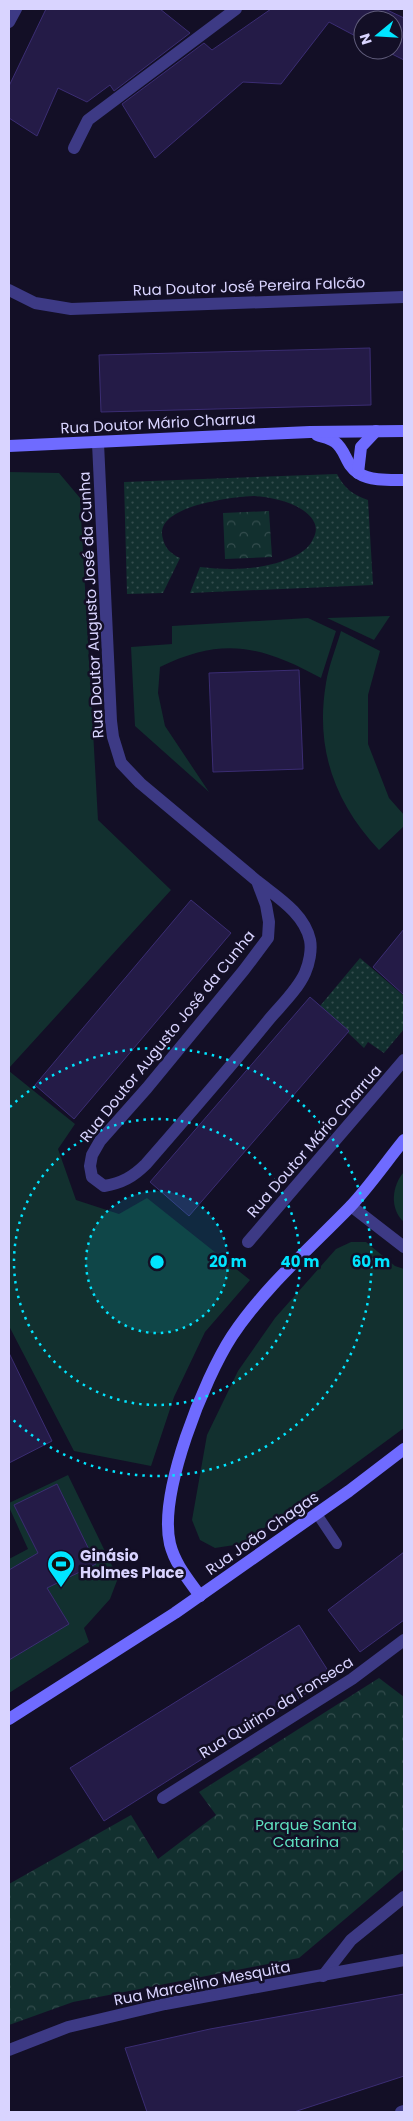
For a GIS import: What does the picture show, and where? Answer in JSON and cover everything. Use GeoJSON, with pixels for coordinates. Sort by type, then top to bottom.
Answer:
{"type":"FeatureCollection","features":[{"type":"Feature","properties":{"kind":"street"},"geometry":{"type":"LineString","coordinates":[[9,22],[16,9]]}},
{"type":"Feature","properties":{"kind":"street"},"geometry":{"type":"LineString","coordinates":[[74,148],[88,120],[236,9]]}},
{"type":"Feature","properties":{"kind":"street","name":"Rua Doutor José Pereira Falcão"},"geometry":{"type":"LineString","coordinates":[[9,290],[35,303],[56,308],[404,297]]}},
{"type":"Feature","properties":{"kind":"street"},"geometry":{"type":"LineString","coordinates":[[376,431],[361,447],[358,474],[374,478],[404,480]]}},
{"type":"Feature","properties":{"kind":"street","name":"Rua Doutor Mário Charrua"},"geometry":{"type":"LineString","coordinates":[[9,446],[310,432],[404,431]]}},
{"type":"Feature","properties":{"kind":"street","name":"Rua Doutor Mário Charrua"},"geometry":{"type":"LineString","coordinates":[[310,432],[335,442],[342,449],[349,465],[358,474]]}},
{"type":"Feature","properties":{"kind":"street","name":"Rua Doutor Augusto José da Cunha"},"geometry":{"type":"LineString","coordinates":[[98,443],[111,721],[116,750],[121,762],[140,783],[257,882],[287,904],[302,920],[310,940],[310,956],[304,974],[292,993],[146,1164],[135,1175],[124,1181],[104,1186],[98,1183],[92,1176],[90,1166],[92,1155],[100,1141],[147,1088],[268,938],[269,922],[266,905],[257,882]]}},
{"type":"Feature","properties":{"kind":"street","name":"Rua Doutor Mário Charrua"},"geometry":{"type":"LineString","coordinates":[[248,1242],[404,1060]]}},
{"type":"Feature","properties":{"kind":"street"},"geometry":{"type":"LineString","coordinates":[[200,1596],[174,1558],[170,1541],[171,1499],[180,1455],[210,1376],[232,1336],[265,1294],[352,1206],[404,1140]]}},
{"type":"Feature","properties":{"kind":"street"},"geometry":{"type":"LineString","coordinates":[[352,1206],[404,1246]]}},
{"type":"Feature","properties":{"kind":"street","name":"Rua João Chagas"},"geometry":{"type":"LineString","coordinates":[[9,1719],[200,1596],[404,1449]]}},
{"type":"Feature","properties":{"kind":"street","name":"Rua Quirino da Fonseca"},"geometry":{"type":"LineString","coordinates":[[163,1798],[352,1679],[404,1640]]}},
{"type":"Feature","properties":{"kind":"street"},"geometry":{"type":"LineString","coordinates":[[323,1976],[351,1940],[404,1897]]}},
{"type":"Feature","properties":{"kind":"street","name":"Rua Marcelino Mesquita"},"geometry":{"type":"LineString","coordinates":[[9,2050],[68,2027],[165,2004],[404,1960]]}},
{"type":"Feature","properties":{"kind":"lane"},"geometry":{"type":"LineString","coordinates":[[316,1514],[337,1544]]}},
{"type":"Feature","properties":{"kind":"green space"},"geometry":{"type":"Polygon","coordinates":[[[9,472],[59,473],[80,498],[98,820],[171,890],[9,1068],[9,472]]]}},
{"type":"Feature","properties":{"kind":"green space"},"geometry":{"type":"Polygon","coordinates":[[[337,474],[349,490],[368,500],[373,585],[190,593],[200,567],[237,569],[274,564],[297,555],[310,544],[316,531],[312,518],[307,513],[286,502],[253,496],[212,501],[181,511],[169,518],[163,528],[163,539],[169,550],[180,558],[163,593],[127,594],[124,482],[337,474]]]}},
{"type":"Feature","properties":{"kind":"green space"},"geometry":{"type":"Polygon","coordinates":[[[269,511],[272,557],[225,559],[223,513],[269,511]]]}},
{"type":"Feature","properties":{"kind":"green space"},"geometry":{"type":"Polygon","coordinates":[[[389,616],[374,640],[327,618],[389,616]]]}},
{"type":"Feature","properties":{"kind":"green space"},"geometry":{"type":"Polygon","coordinates":[[[308,618],[336,631],[321,678],[280,658],[242,649],[223,648],[203,651],[160,667],[158,693],[165,726],[209,792],[135,726],[131,647],[172,644],[172,626],[308,618]]]}},
{"type":"Feature","properties":{"kind":"green space"},"geometry":{"type":"Polygon","coordinates":[[[341,631],[380,651],[368,695],[368,744],[389,798],[404,815],[404,826],[379,850],[350,813],[332,773],[326,752],[323,730],[323,707],[326,683],[341,631]]]}},
{"type":"Feature","properties":{"kind":"green space"},"geometry":{"type":"Polygon","coordinates":[[[360,958],[404,996],[404,1029],[384,1053],[368,1042],[364,1048],[320,1006],[360,958]]]}},
{"type":"Feature","properties":{"kind":"green space"},"geometry":{"type":"Polygon","coordinates":[[[9,1071],[75,1124],[58,1149],[76,1200],[119,1214],[147,1198],[250,1280],[205,1332],[174,1397],[151,1466],[74,1451],[9,1326],[9,1071]]]}},
{"type":"Feature","properties":{"kind":"green space"},"geometry":{"type":"Polygon","coordinates":[[[404,1172],[404,1222],[396,1211],[394,1197],[397,1183],[404,1172]]]}},
{"type":"Feature","properties":{"kind":"green space"},"geometry":{"type":"Polygon","coordinates":[[[351,1242],[366,1242],[395,1266],[404,1269],[404,1428],[241,1544],[215,1548],[200,1540],[192,1520],[207,1435],[238,1371],[275,1318],[336,1249],[351,1242]]]}},
{"type":"Feature","properties":{"kind":"green space","name":"Ginásio Holmes Place"},"geometry":{"type":"Polygon","coordinates":[[[68,1475],[118,1578],[110,1599],[84,1628],[89,1642],[9,1693],[9,1559],[28,1549],[9,1507],[9,1503],[68,1475]]]}},
{"type":"Feature","properties":{"kind":"green space","name":"Parque Santa Catarina"},"geometry":{"type":"Polygon","coordinates":[[[379,1678],[404,1697],[404,1869],[299,1958],[73,2002],[9,2025],[9,1884],[131,1815],[158,1859],[216,1815],[199,1792],[379,1678]]]}},
{"type":"Feature","properties":{"kind":"building"},"geometry":{"type":"Polygon","coordinates":[[[46,9],[160,9],[190,33],[114,91],[110,85],[87,102],[58,88],[37,136],[9,118],[9,86],[46,9]]]}},
{"type":"Feature","properties":{"kind":"building"},"geometry":{"type":"Polygon","coordinates":[[[271,9],[387,10],[353,10],[353,35],[329,22],[281,84],[243,82],[155,158],[122,104],[204,43],[212,50],[271,9]]]}},
{"type":"Feature","properties":{"kind":"building"},"geometry":{"type":"Polygon","coordinates":[[[403,18],[404,18],[403,60],[403,18]]]}},
{"type":"Feature","properties":{"kind":"building"},"geometry":{"type":"Polygon","coordinates":[[[370,348],[371,405],[101,412],[99,355],[370,348]]]}},
{"type":"Feature","properties":{"kind":"building"},"geometry":{"type":"Polygon","coordinates":[[[299,670],[303,769],[213,772],[209,673],[299,670]]]}},
{"type":"Feature","properties":{"kind":"building"},"geometry":{"type":"Polygon","coordinates":[[[191,900],[231,933],[74,1119],[35,1085],[191,900]]]}},
{"type":"Feature","properties":{"kind":"building"},"geometry":{"type":"Polygon","coordinates":[[[404,929],[404,995],[373,967],[404,929]]]}},
{"type":"Feature","properties":{"kind":"building"},"geometry":{"type":"Polygon","coordinates":[[[310,997],[349,1031],[189,1216],[150,1182],[310,997]]]}},
{"type":"Feature","properties":{"kind":"building"},"geometry":{"type":"Polygon","coordinates":[[[9,1353],[52,1441],[9,1463],[9,1353]]]}},
{"type":"Feature","properties":{"kind":"building"},"geometry":{"type":"Polygon","coordinates":[[[57,1484],[96,1564],[47,1588],[69,1624],[9,1660],[9,1570],[38,1553],[14,1505],[57,1484]]]}},
{"type":"Feature","properties":{"kind":"building"},"geometry":{"type":"Polygon","coordinates":[[[404,1552],[404,1620],[360,1652],[328,1610],[404,1552]]]}},
{"type":"Feature","properties":{"kind":"building"},"geometry":{"type":"Polygon","coordinates":[[[299,1625],[332,1677],[104,1821],[70,1768],[299,1625]]]}},
{"type":"Feature","properties":{"kind":"building"},"geometry":{"type":"Polygon","coordinates":[[[404,1994],[404,2076],[294,2112],[147,2112],[125,2048],[210,2029],[404,1994]]]}},
{"type":"Feature","properties":{"kind":"place","name":"Ginásio Holmes Place"},"geometry":{"type":"Point","coordinates":[61,1588]}}]}
